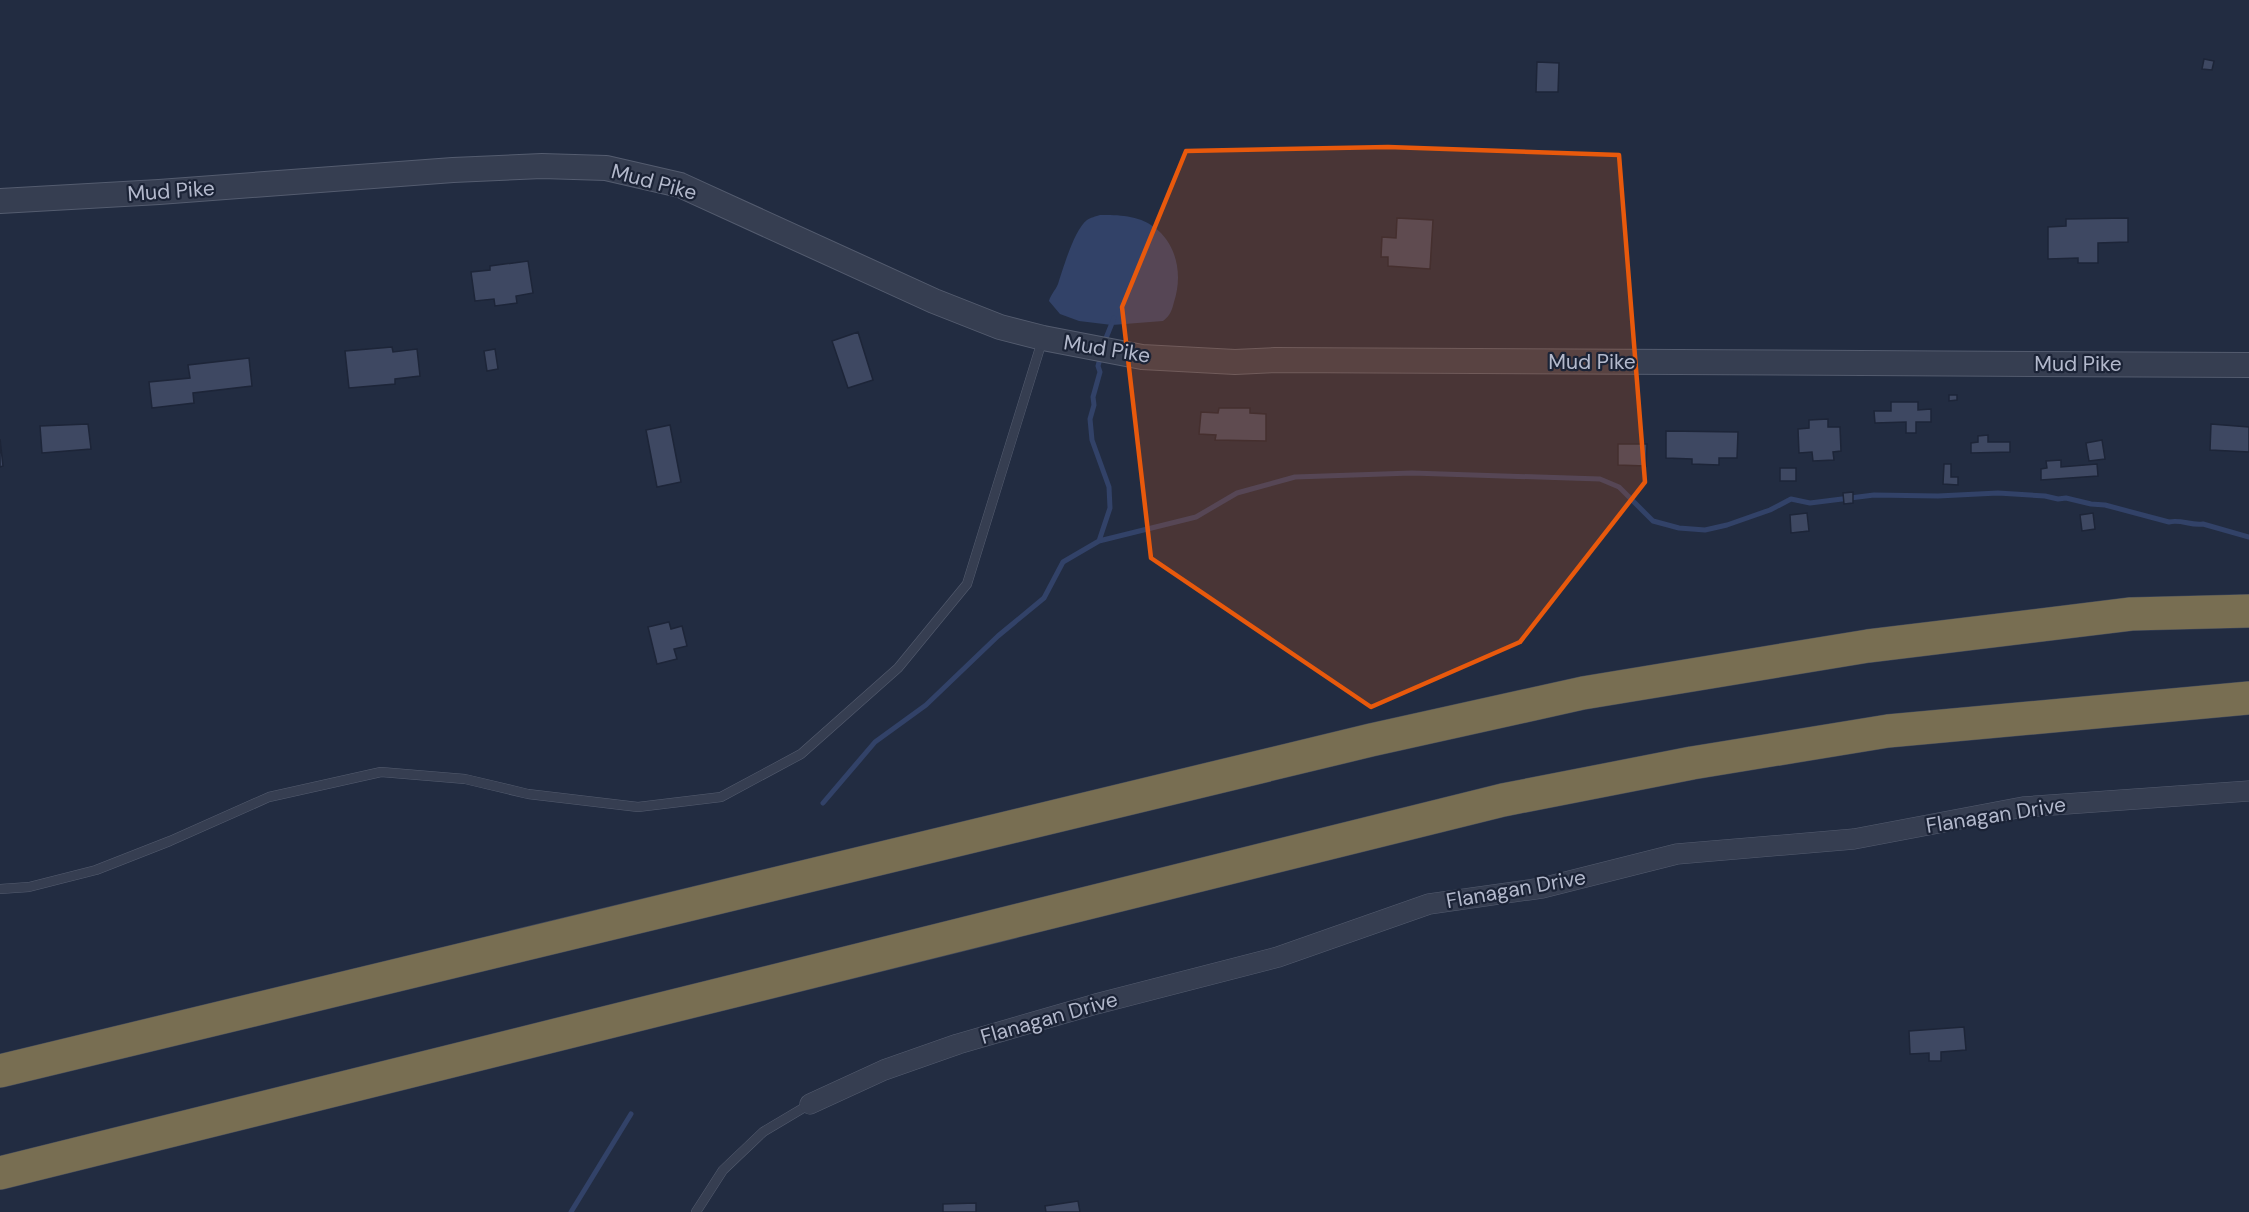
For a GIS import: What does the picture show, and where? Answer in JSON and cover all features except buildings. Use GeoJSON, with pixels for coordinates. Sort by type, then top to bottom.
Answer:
{"type":"FeatureCollection","features":[{"type":"Feature","properties":{"kind":"highway"},"geometry":{"type":"LineString","coordinates":[[0,1071],[1371,740],[1582,693],[1868,646],[2131,614],[2249,611]]}},
{"type":"Feature","properties":{"kind":"highway"},"geometry":{"type":"LineString","coordinates":[[0,1173],[1503,800],[1692,763],[1888,731],[2249,698]]}},
{"type":"Feature","properties":{"kind":"street","name":"Mud Pike"},"geometry":{"type":"LineString","coordinates":[[0,201],[159,192],[453,170],[542,166],[606,168],[680,184],[934,301],[1000,327],[1043,338],[1142,357],[1235,362],[1287,360],[2249,365]]}},
{"type":"Feature","properties":{"kind":"street","name":"Flanagan Drive"},"geometry":{"type":"LineString","coordinates":[[810,1104],[884,1070],[958,1044],[1278,957],[1429,904],[1542,888],[1677,854],[1854,839],[2023,807],[2249,791]]}},
{"type":"Feature","properties":{"kind":"lane"},"geometry":{"type":"LineString","coordinates":[[0,889],[29,886],[96,870],[170,841],[268,797],[381,772],[465,779],[528,794],[638,807],[721,796],[801,754],[898,669],[967,584],[1043,338]]}},
{"type":"Feature","properties":{"kind":"lane"},"geometry":{"type":"LineString","coordinates":[[696,1212],[723,1170],[763,1132],[810,1104]]}},
{"type":"Feature","properties":{"kind":"highlighted area"},"geometry":{"type":"Polygon","coordinates":[[[1388,147],[1619,155],[1645,482],[1520,642],[1371,707],[1151,558],[1122,307],[1186,151],[1388,147]]]}},
{"type":"Feature","properties":{"kind":"water"},"geometry":{"type":"Polygon","coordinates":[[[1100,215],[1141,220],[1154,227],[1168,242],[1176,261],[1178,281],[1171,310],[1163,321],[1112,325],[1079,321],[1060,314],[1049,301],[1082,225],[1087,220],[1100,215]]]}},
{"type":"Feature","properties":{"kind":"waterway"},"geometry":{"type":"LineString","coordinates":[[1104,343],[1114,318]]}},
{"type":"Feature","properties":{"kind":"waterway"},"geometry":{"type":"LineString","coordinates":[[1099,541],[1110,508],[1109,487],[1092,440],[1090,419],[1100,372],[1098,366],[1101,355]]}},
{"type":"Feature","properties":{"kind":"waterway"},"geometry":{"type":"LineString","coordinates":[[823,803],[875,742],[926,705],[998,636],[1044,598],[1063,562],[1099,541],[1196,517],[1237,493],[1295,477],[1412,473],[1600,479],[1619,487],[1653,521],[1679,528],[1705,530],[1770,510],[1791,499],[1810,503],[1874,495],[1938,496],[1998,493],[2066,498],[2105,505],[2169,522],[2203,524],[2249,537]]}},
{"type":"Feature","properties":{"kind":"waterway"},"geometry":{"type":"LineString","coordinates":[[571,1212],[631,1114]]}}]}
